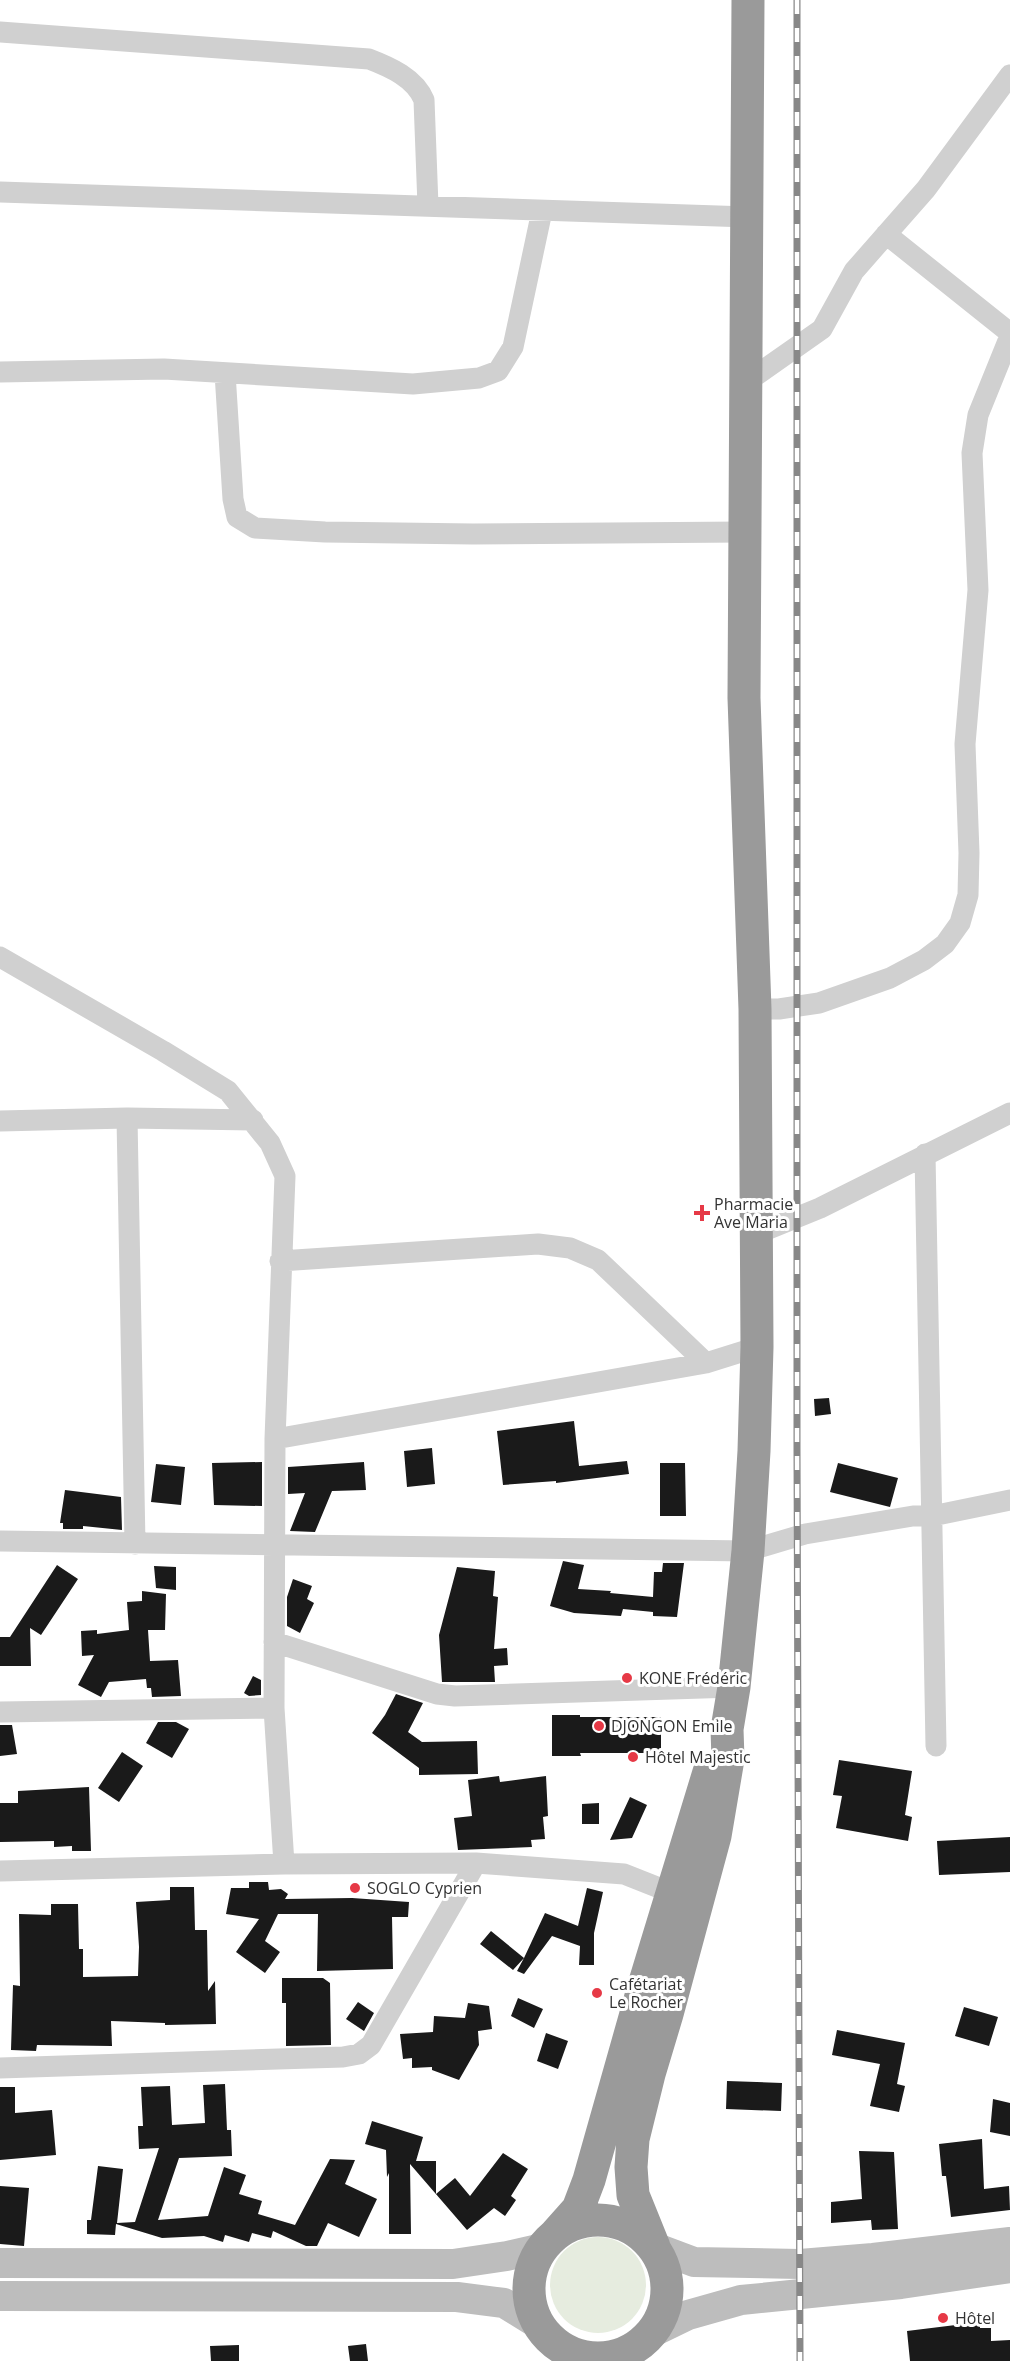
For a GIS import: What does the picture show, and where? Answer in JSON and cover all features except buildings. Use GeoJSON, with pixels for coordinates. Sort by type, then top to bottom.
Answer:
{"type":"FeatureCollection","features":[{"type":"Feature","properties":{"kind":"highway"},"geometry":{"type":"LineString","coordinates":[[727,1729],[714,1757],[672,1893],[589,2180],[578,2209],[548,2242],[531,2272],[529,2286],[531,2305],[553,2342],[573,2354],[610,2357],[634,2348],[647,2347],[664,2312],[668,2290],[665,2267],[654,2247],[633,2195],[631,2167],[633,2139],[715,1836],[728,1760],[727,1729],[734,1687],[748,1551],[757,1347],[754,1009],[744,698],[748,0]]}},
{"type":"Feature","properties":{"kind":"highway"},"geometry":{"type":"LineString","coordinates":[[548,2242],[581,2222],[611,2221],[639,2233],[654,2247]]}},
{"type":"Feature","properties":{"kind":"street"},"geometry":{"type":"LineString","coordinates":[[0,32],[369,59],[391,67],[420,91],[424,100],[428,206]]}},
{"type":"Feature","properties":{"kind":"street"},"geometry":{"type":"LineString","coordinates":[[745,383],[822,329],[854,271],[926,189],[1010,75]]}},
{"type":"Feature","properties":{"kind":"street"},"geometry":{"type":"LineString","coordinates":[[0,192],[748,217]]}},
{"type":"Feature","properties":{"kind":"street"},"geometry":{"type":"LineString","coordinates":[[0,372],[164,369],[413,384],[479,378],[498,371],[513,347],[542,211]]}},
{"type":"Feature","properties":{"kind":"street"},"geometry":{"type":"LineString","coordinates":[[754,1009],[778,1009],[819,1003],[890,978],[924,960],[945,944],[960,923],[968,895],[966,744],[978,590],[972,453],[978,415],[1010,335],[886,234]]}},
{"type":"Feature","properties":{"kind":"street"},"geometry":{"type":"LineString","coordinates":[[225,373],[233,499],[237,517],[255,528],[325,532],[473,534],[744,532]]}},
{"type":"Feature","properties":{"kind":"street"},"geometry":{"type":"LineString","coordinates":[[0,957],[228,1091],[270,1143],[285,1176],[275,1439],[274,1642],[274,1708],[284,1864]]}},
{"type":"Feature","properties":{"kind":"street"},"geometry":{"type":"LineString","coordinates":[[756,1234],[820,1208],[1010,1113]]}},
{"type":"Feature","properties":{"kind":"street"},"geometry":{"type":"LineString","coordinates":[[0,1121],[127,1118],[253,1120]]}},
{"type":"Feature","properties":{"kind":"street"},"geometry":{"type":"LineString","coordinates":[[127,1118],[135,1544]]}},
{"type":"Feature","properties":{"kind":"street"},"geometry":{"type":"LineString","coordinates":[[925,1154],[936,1746]]}},
{"type":"Feature","properties":{"kind":"street"},"geometry":{"type":"LineString","coordinates":[[280,1261],[538,1244],[570,1248],[598,1260],[706,1363]]}},
{"type":"Feature","properties":{"kind":"street"},"geometry":{"type":"LineString","coordinates":[[275,1439],[706,1363],[757,1347]]}},
{"type":"Feature","properties":{"kind":"street"},"geometry":{"type":"LineString","coordinates":[[0,1541],[748,1551],[805,1534],[913,1516],[932,1516],[1010,1500]]}},
{"type":"Feature","properties":{"kind":"street"},"geometry":{"type":"LineString","coordinates":[[274,1642],[437,1694],[455,1696],[734,1687]]}},
{"type":"Feature","properties":{"kind":"street"},"geometry":{"type":"LineString","coordinates":[[0,1712],[274,1708]]}},
{"type":"Feature","properties":{"kind":"street"},"geometry":{"type":"LineString","coordinates":[[0,2068],[343,2057],[359,2054],[371,2045],[476,1863]]}},
{"type":"Feature","properties":{"kind":"street"},"geometry":{"type":"LineString","coordinates":[[0,1871],[284,1864],[476,1863],[624,1874],[672,1893]]}},
{"type":"Feature","properties":{"kind":"street"},"geometry":{"type":"LineString","coordinates":[[0,2264],[453,2264],[507,2256],[548,2242]]}},
{"type":"Feature","properties":{"kind":"street"},"geometry":{"type":"LineString","coordinates":[[654,2247],[694,2262],[800,2264],[1010,2242]]}},
{"type":"Feature","properties":{"kind":"street"},"geometry":{"type":"LineString","coordinates":[[647,2347],[688,2315],[741,2300],[889,2285],[1010,2268]]}},
{"type":"Feature","properties":{"kind":"street"},"geometry":{"type":"LineString","coordinates":[[0,2296],[457,2297],[504,2303],[553,2342]]}},
{"type":"Feature","properties":{"kind":"shaded area"},"geometry":{"type":"Polygon","coordinates":[[[598,2237],[616,2241],[632,2251],[642,2267],[646,2285],[642,2303],[632,2319],[616,2329],[598,2333],[580,2329],[564,2319],[554,2303],[550,2285],[554,2267],[564,2251],[580,2241],[598,2237]]]}},
{"type":"Feature","properties":{"kind":"railway"},"geometry":{"type":"LineString","coordinates":[[797,0],[797,1447],[800,2361]]}},
{"type":"Feature","properties":{"kind":"place","name":"Pharmacie Ave Maria"},"geometry":{"type":"Point","coordinates":[702,1213]}},
{"type":"Feature","properties":{"kind":"place","name":"KONE Frédéric"},"geometry":{"type":"Point","coordinates":[627,1678]}},
{"type":"Feature","properties":{"kind":"place","name":"DJONGON Emile"},"geometry":{"type":"Point","coordinates":[599,1726]}},
{"type":"Feature","properties":{"kind":"place","name":"Hôtel Majestic"},"geometry":{"type":"Point","coordinates":[633,1757]}},
{"type":"Feature","properties":{"kind":"place","name":"SOGLO Cyprien"},"geometry":{"type":"Point","coordinates":[355,1888]}},
{"type":"Feature","properties":{"kind":"place","name":"Cafétariat Le Rocher"},"geometry":{"type":"Point","coordinates":[597,1993]}},
{"type":"Feature","properties":{"kind":"place","name":"Hôtel"},"geometry":{"type":"Point","coordinates":[943,2318]}}]}
